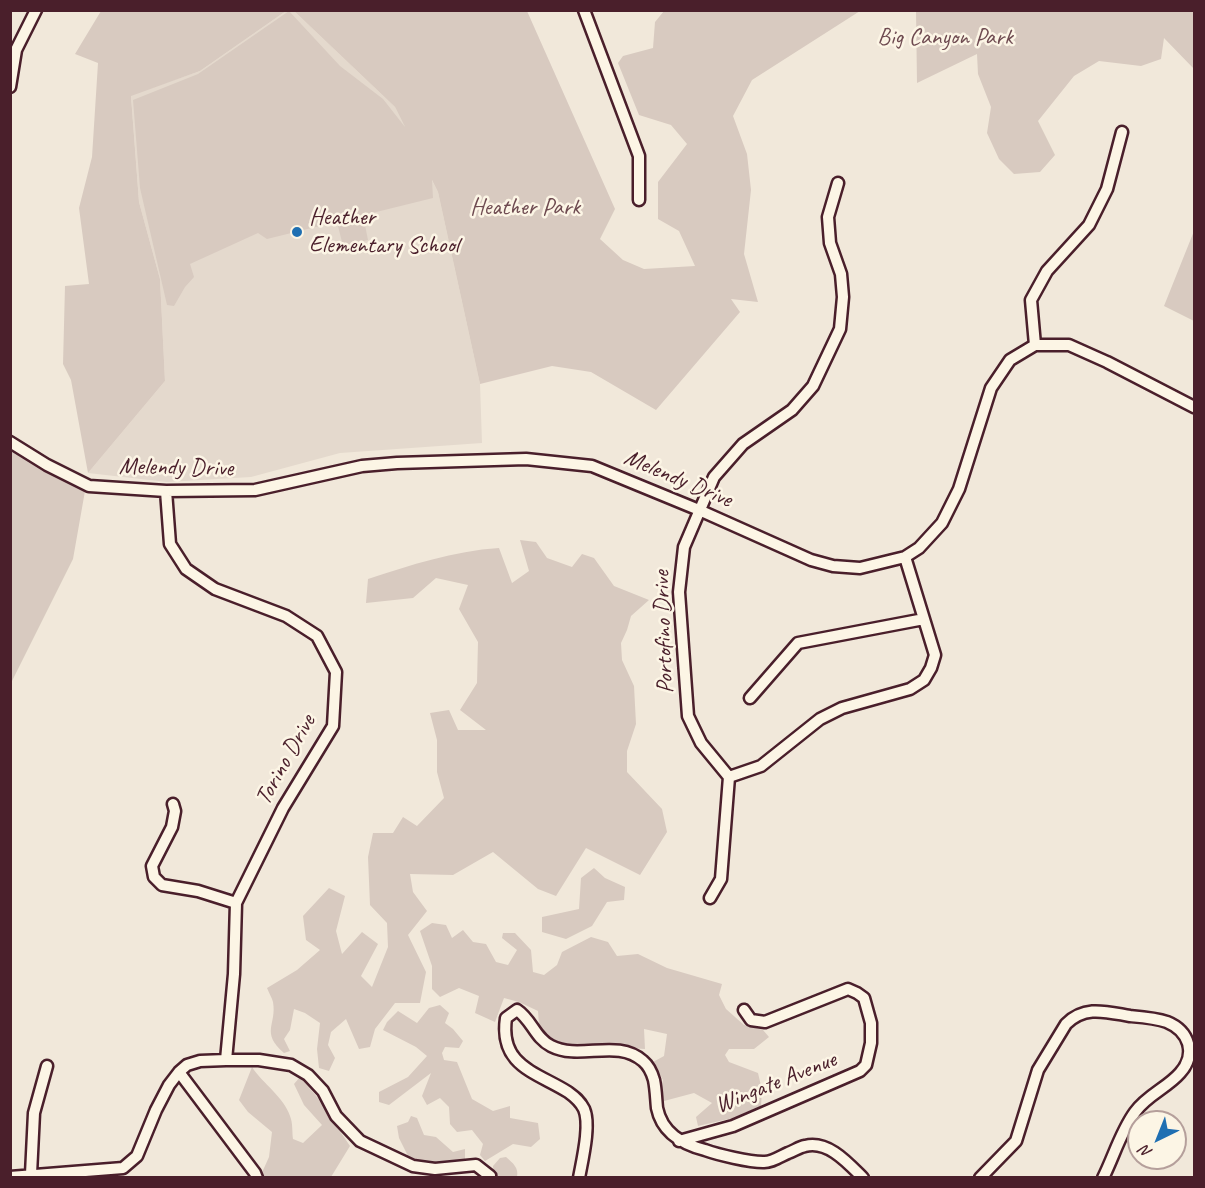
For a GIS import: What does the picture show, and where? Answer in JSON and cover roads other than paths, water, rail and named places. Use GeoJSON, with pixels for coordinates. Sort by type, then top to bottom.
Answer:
{"type":"FeatureCollection","features":[{"type":"Feature","properties":{"kind":"street"},"geometry":{"type":"LineString","coordinates":[[10,87],[16,50],[36,10]]}},
{"type":"Feature","properties":{"kind":"street"},"geometry":{"type":"LineString","coordinates":[[584,10],[639,156],[639,200]]}},
{"type":"Feature","properties":{"kind":"street"},"geometry":{"type":"LineString","coordinates":[[1122,132],[1107,189],[1089,225],[1047,271],[1031,300],[1035,345],[1069,345],[1194,407]]}},
{"type":"Feature","properties":{"kind":"street","name":"Portofino Drive"},"geometry":{"type":"LineString","coordinates":[[729,777],[701,743],[688,716],[679,592],[684,547],[714,477],[742,444],[792,410],[813,386],[840,329],[843,297],[841,274],[830,243],[828,217],[838,183]]}},
{"type":"Feature","properties":{"kind":"street","name":"Melendy Drive"},"geometry":{"type":"LineString","coordinates":[[10,441],[47,465],[89,486],[166,490],[255,490],[377,464],[526,459],[592,466],[811,560],[833,566],[860,568],[905,557],[919,548],[942,523],[959,489],[991,388],[1010,360],[1035,345]]}},
{"type":"Feature","properties":{"kind":"street","name":"Torino Drive"},"geometry":{"type":"LineString","coordinates":[[166,490],[170,544],[186,570],[215,589],[286,616],[316,636],[336,672],[333,726],[283,808],[236,903],[234,974],[226,1060]]}},
{"type":"Feature","properties":{"kind":"street"},"geometry":{"type":"LineString","coordinates":[[710,898],[721,879],[729,777],[761,766],[820,719],[834,712],[910,689],[924,680],[931,668],[935,655],[905,557]]}},
{"type":"Feature","properties":{"kind":"street"},"geometry":{"type":"LineString","coordinates":[[750,698],[798,643],[924,620]]}},
{"type":"Feature","properties":{"kind":"street"},"geometry":{"type":"LineString","coordinates":[[173,804],[175,811],[172,827],[153,866],[154,877],[162,885],[198,891],[236,903]]}},
{"type":"Feature","properties":{"kind":"street","name":"Wingate Avenue"},"geometry":{"type":"LineString","coordinates":[[678,1141],[733,1126],[821,1086],[851,1076],[866,1065],[871,1043],[871,1023],[864,998],[857,993],[848,990],[765,1022],[751,1020],[744,1010]]}},
{"type":"Feature","properties":{"kind":"street"},"geometry":{"type":"LineString","coordinates":[[579,1178],[586,1144],[585,1110],[577,1099],[555,1084],[527,1070],[513,1058],[506,1041],[504,1028],[506,1018],[517,1010],[527,1017],[538,1035],[549,1045],[564,1051],[626,1050],[644,1061],[652,1072],[657,1091],[657,1109],[666,1130],[678,1141],[705,1151],[765,1163],[806,1145],[814,1145],[830,1150],[846,1161],[863,1178]]}},
{"type":"Feature","properties":{"kind":"street"},"geometry":{"type":"LineString","coordinates":[[980,1178],[1016,1141],[1038,1070],[1072,1018],[1078,1014],[1095,1010],[1166,1022],[1180,1030],[1187,1038],[1190,1049],[1188,1061],[1179,1074],[1149,1096],[1135,1112],[1103,1178]]}},
{"type":"Feature","properties":{"kind":"street"},"geometry":{"type":"LineString","coordinates":[[10,1177],[31,1174],[123,1173],[137,1156],[169,1085],[187,1065],[200,1061],[260,1060],[291,1065],[308,1075],[323,1090],[336,1116],[360,1142],[412,1166],[435,1169],[476,1166],[490,1176],[489,1178]]}},
{"type":"Feature","properties":{"kind":"street"},"geometry":{"type":"LineString","coordinates":[[31,1174],[34,1113],[47,1066]]}},
{"type":"Feature","properties":{"kind":"street"},"geometry":{"type":"LineString","coordinates":[[179,1072],[257,1178]]}},
{"type":"Feature","properties":{"kind":"place","name":"Heather Elementary School"},"geometry":{"type":"Point","coordinates":[297,232]}},
{"type":"Feature","properties":{"kind":"park label","name":"Big Canyon Park"},"geometry":{"type":"Point","coordinates":[945,38]}},
{"type":"Feature","properties":{"kind":"park label","name":"Heather Park"},"geometry":{"type":"Point","coordinates":[525,208]}}]}
